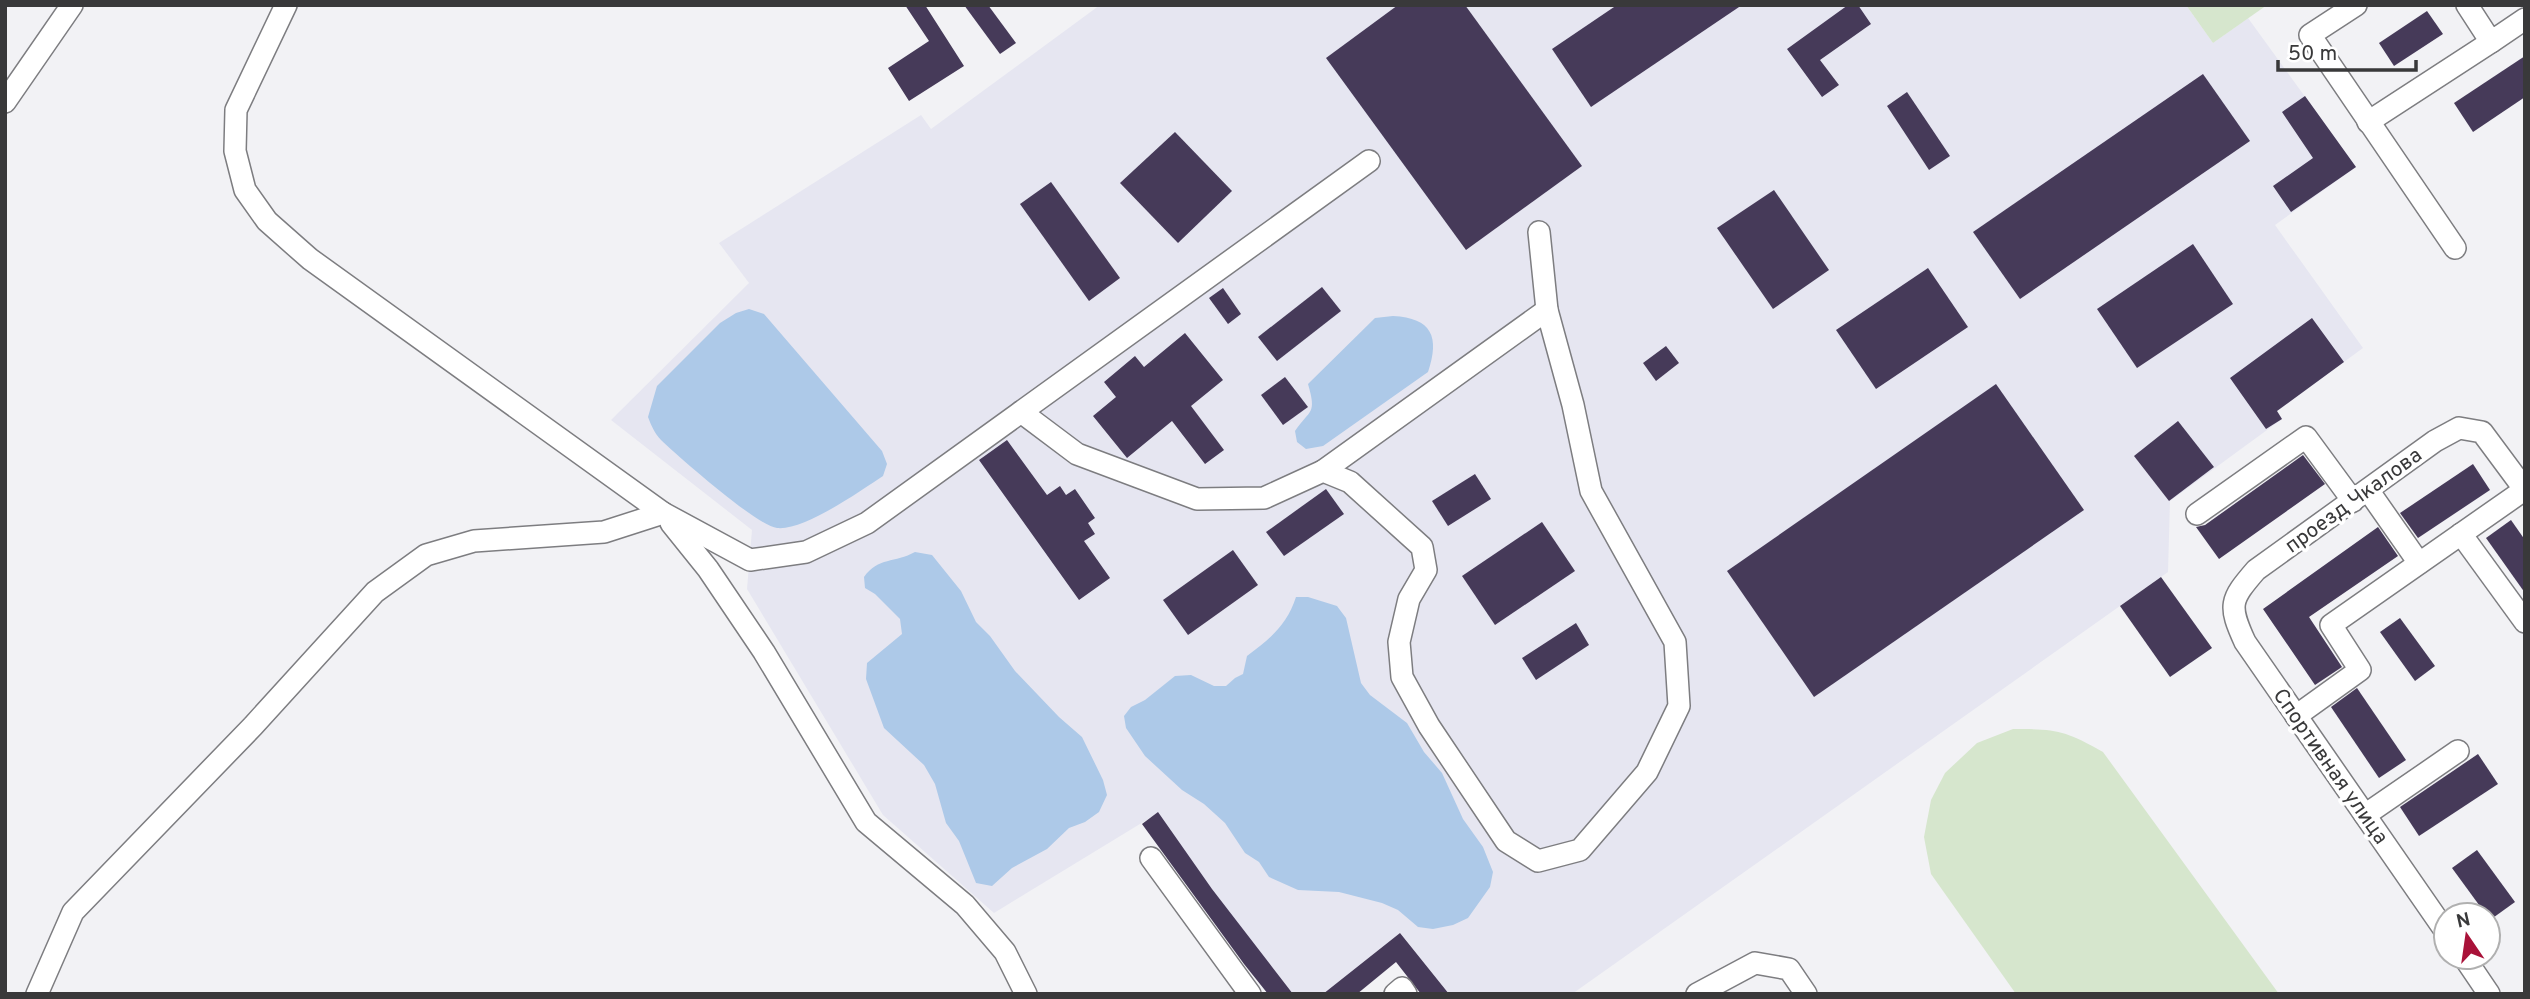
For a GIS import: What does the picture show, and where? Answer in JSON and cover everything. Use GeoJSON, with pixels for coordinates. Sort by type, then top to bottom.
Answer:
{"type":"FeatureCollection","features":[{"type":"Feature","properties":{"kind":"street"},"geometry":{"type":"LineString","coordinates":[[5,102],[72,5]]}},
{"type":"Feature","properties":{"kind":"street"},"geometry":{"type":"LineString","coordinates":[[286,5],[236,110],[235,152],[245,190],[267,221],[310,259],[663,513],[750,560],[806,552],[867,523],[1369,161]]}},
{"type":"Feature","properties":{"kind":"street"},"geometry":{"type":"LineString","coordinates":[[2356,5],[2310,34],[2455,248]]}},
{"type":"Feature","properties":{"kind":"street"},"geometry":{"type":"LineString","coordinates":[[2467,5],[2491,42]]}},
{"type":"Feature","properties":{"kind":"street"},"geometry":{"type":"LineString","coordinates":[[2368,122],[2525,19]]}},
{"type":"Feature","properties":{"kind":"street"},"geometry":{"type":"LineString","coordinates":[[1323,471],[1350,482],[1422,547],[1426,570],[1409,598],[1399,642],[1402,677],[1429,726],[1490,818],[1506,841],[1538,861],[1580,850],[1647,772],[1679,706],[1675,642],[1591,491],[1573,405],[1546,310],[1539,232]]}},
{"type":"Feature","properties":{"kind":"street"},"geometry":{"type":"LineString","coordinates":[[1021,412],[1077,454],[1197,499],[1264,498],[1323,471],[1546,310]]}},
{"type":"Feature","properties":{"kind":"street","name":"проезд Чкалова"},"geometry":{"type":"LineString","coordinates":[[2235,594],[2256,570],[2435,441],[2459,428],[2483,432],[2525,490]]}},
{"type":"Feature","properties":{"kind":"street"},"geometry":{"type":"LineString","coordinates":[[2197,514],[2306,437],[2419,563]]}},
{"type":"Feature","properties":{"kind":"street"},"geometry":{"type":"LineString","coordinates":[[2296,716],[2360,670],[2331,625],[2525,490]]}},
{"type":"Feature","properties":{"kind":"street"},"geometry":{"type":"LineString","coordinates":[[37,994],[73,912],[253,726],[375,592],[426,555],[474,541],[604,532],[663,513]]}},
{"type":"Feature","properties":{"kind":"street"},"geometry":{"type":"LineString","coordinates":[[663,513],[709,569],[764,652],[866,822],[965,905],[1005,951],[1026,994]]}},
{"type":"Feature","properties":{"kind":"street"},"geometry":{"type":"LineString","coordinates":[[2461,534],[2525,622]]}},
{"type":"Feature","properties":{"kind":"street","name":"Спортивная улица"},"geometry":{"type":"LineString","coordinates":[[2235,594],[2234,618],[2245,642],[2432,912]]}},
{"type":"Feature","properties":{"kind":"street"},"geometry":{"type":"LineString","coordinates":[[2365,815],[2458,751]]}},
{"type":"Feature","properties":{"kind":"street"},"geometry":{"type":"LineString","coordinates":[[1151,858],[1250,994]]}},
{"type":"Feature","properties":{"kind":"street"},"geometry":{"type":"LineString","coordinates":[[1697,994],[1755,963],[1789,969],[1807,994]]}},
{"type":"Feature","properties":{"kind":"street"},"geometry":{"type":"LineString","coordinates":[[2473,971],[2489,994]]}},
{"type":"Feature","properties":{"kind":"street"},"geometry":{"type":"LineString","coordinates":[[1395,994],[1402,988],[1406,994]]}},
{"type":"Feature","properties":{"kind":"shaded area"},"geometry":{"type":"Polygon","coordinates":[[[1100,5],[2186,5],[2213,43],[2248,18],[2356,167],[2275,225],[2363,348],[2277,411],[2282,419],[2170,501],[2168,572],[1572,994],[1449,994],[1400,933],[1323,994],[1293,994],[1217,896],[1158,813],[994,913],[883,815],[747,589],[752,530],[611,420],[749,283],[719,243],[921,115],[931,129],[1100,5]]]}},
{"type":"Feature","properties":{"kind":"green space"},"geometry":{"type":"Polygon","coordinates":[[[2186,5],[2267,5],[2213,43],[2186,5]]]}},
{"type":"Feature","properties":{"kind":"green space"},"geometry":{"type":"Polygon","coordinates":[[[2013,729],[2060,732],[2103,752],[2279,994],[2016,994],[1931,874],[1924,837],[1931,800],[1945,773],[1977,743],[2013,729]]]}},
{"type":"Feature","properties":{"kind":"water"},"geometry":{"type":"Polygon","coordinates":[[[749,309],[764,314],[882,451],[887,464],[883,476],[861,491],[816,517],[788,527],[777,528],[767,524],[718,490],[661,440],[648,417],[657,386],[720,323],[749,309]]]}},
{"type":"Feature","properties":{"kind":"water"},"geometry":{"type":"Polygon","coordinates":[[[1393,316],[1417,321],[1430,332],[1433,349],[1428,372],[1323,446],[1306,449],[1297,442],[1295,431],[1312,407],[1308,384],[1375,318],[1393,316]]]}},
{"type":"Feature","properties":{"kind":"water"},"geometry":{"type":"Polygon","coordinates":[[[915,552],[932,555],[961,591],[976,622],[990,636],[1015,671],[1082,737],[1103,780],[1107,795],[1099,812],[1085,822],[1069,828],[1047,849],[1012,868],[992,886],[976,883],[959,841],[946,823],[935,784],[924,765],[884,728],[866,679],[867,663],[902,634],[900,619],[875,594],[865,588],[864,577],[881,563],[915,552]]]}},
{"type":"Feature","properties":{"kind":"water"},"geometry":{"type":"Polygon","coordinates":[[[1296,597],[1308,597],[1337,606],[1346,618],[1361,683],[1370,695],[1407,723],[1424,752],[1442,773],[1463,819],[1483,847],[1493,872],[1490,887],[1468,918],[1453,925],[1433,929],[1418,927],[1398,910],[1382,903],[1339,892],[1298,890],[1269,877],[1259,862],[1245,853],[1225,823],[1204,804],[1182,790],[1145,756],[1126,728],[1124,716],[1131,707],[1145,700],[1175,676],[1191,675],[1214,686],[1226,686],[1243,674],[1247,656],[1277,631],[1288,616],[1296,597]]]}},
{"type":"Feature","properties":{"kind":"building"},"geometry":{"type":"Polygon","coordinates":[[[905,5],[925,5],[964,66],[909,101],[888,68],[929,41],[905,5]]]}},
{"type":"Feature","properties":{"kind":"building"},"geometry":{"type":"Polygon","coordinates":[[[964,5],[988,5],[1016,43],[1000,54],[964,5]]]}},
{"type":"Feature","properties":{"kind":"building"},"geometry":{"type":"Polygon","coordinates":[[[1398,5],[1465,5],[1582,166],[1466,250],[1326,58],[1398,5]]]}},
{"type":"Feature","properties":{"kind":"building"},"geometry":{"type":"Polygon","coordinates":[[[1617,5],[1742,5],[1591,107],[1552,49],[1617,5]]]}},
{"type":"Feature","properties":{"kind":"building"},"geometry":{"type":"Polygon","coordinates":[[[1848,5],[1858,5],[1871,24],[1820,60],[1839,85],[1822,97],[1787,49],[1848,5]]]}},
{"type":"Feature","properties":{"kind":"building"},"geometry":{"type":"Polygon","coordinates":[[[2427,11],[2443,34],[2394,66],[2379,43],[2427,11]]]}},
{"type":"Feature","properties":{"kind":"building"},"geometry":{"type":"Polygon","coordinates":[[[2525,56],[2525,97],[2473,132],[2454,103],[2525,56]]]}},
{"type":"Feature","properties":{"kind":"building"},"geometry":{"type":"Polygon","coordinates":[[[2203,74],[2250,141],[2020,299],[1973,232],[2203,74]]]}},
{"type":"Feature","properties":{"kind":"building"},"geometry":{"type":"Polygon","coordinates":[[[1907,92],[1950,156],[1929,170],[1887,106],[1907,92]]]}},
{"type":"Feature","properties":{"kind":"building"},"geometry":{"type":"Polygon","coordinates":[[[2305,96],[2356,167],[2291,212],[2273,186],[2313,158],[2282,112],[2305,96]]]}},
{"type":"Feature","properties":{"kind":"building"},"geometry":{"type":"Polygon","coordinates":[[[1175,132],[1232,191],[1178,243],[1120,183],[1175,132]]]}},
{"type":"Feature","properties":{"kind":"building"},"geometry":{"type":"Polygon","coordinates":[[[1051,182],[1120,278],[1089,301],[1020,204],[1051,182]]]}},
{"type":"Feature","properties":{"kind":"building"},"geometry":{"type":"Polygon","coordinates":[[[1774,190],[1829,270],[1773,309],[1717,228],[1774,190]]]}},
{"type":"Feature","properties":{"kind":"building"},"geometry":{"type":"Polygon","coordinates":[[[2193,244],[2233,304],[2137,368],[2097,309],[2193,244]]]}},
{"type":"Feature","properties":{"kind":"building"},"geometry":{"type":"Polygon","coordinates":[[[1928,268],[1968,327],[1876,389],[1836,330],[1928,268]]]}},
{"type":"Feature","properties":{"kind":"building"},"geometry":{"type":"Polygon","coordinates":[[[1322,287],[1341,311],[1277,361],[1258,337],[1322,287]]]}},
{"type":"Feature","properties":{"kind":"building"},"geometry":{"type":"Polygon","coordinates":[[[1223,288],[1241,314],[1228,324],[1209,298],[1223,288]]]}},
{"type":"Feature","properties":{"kind":"building"},"geometry":{"type":"Polygon","coordinates":[[[2312,318],[2344,362],[2277,411],[2282,419],[2266,429],[2230,378],[2312,318]]]}},
{"type":"Feature","properties":{"kind":"building"},"geometry":{"type":"Polygon","coordinates":[[[1185,333],[1223,380],[1191,406],[1224,450],[1205,464],[1172,421],[1127,458],[1093,416],[1116,397],[1104,382],[1135,356],[1144,367],[1185,333]]]}},
{"type":"Feature","properties":{"kind":"building"},"geometry":{"type":"Polygon","coordinates":[[[1666,346],[1679,363],[1656,381],[1643,363],[1666,346]]]}},
{"type":"Feature","properties":{"kind":"building"},"geometry":{"type":"Polygon","coordinates":[[[1285,377],[1308,407],[1283,425],[1261,395],[1285,377]]]}},
{"type":"Feature","properties":{"kind":"building"},"geometry":{"type":"Polygon","coordinates":[[[1996,384],[2084,510],[1814,697],[1727,571],[1996,384]]]}},
{"type":"Feature","properties":{"kind":"building"},"geometry":{"type":"Polygon","coordinates":[[[2178,421],[2214,467],[2169,501],[2134,456],[2178,421]]]}},
{"type":"Feature","properties":{"kind":"building"},"geometry":{"type":"Polygon","coordinates":[[[1007,440],[1047,495],[1060,486],[1066,495],[1075,489],[1095,518],[1088,523],[1095,534],[1084,541],[1110,578],[1079,600],[979,460],[1007,440]]]}},
{"type":"Feature","properties":{"kind":"building"},"geometry":{"type":"Polygon","coordinates":[[[2303,455],[2325,484],[2219,559],[2196,527],[2205,525],[2303,455]]]}},
{"type":"Feature","properties":{"kind":"building"},"geometry":{"type":"Polygon","coordinates":[[[2473,464],[2490,490],[2418,538],[2400,513],[2473,464]]]}},
{"type":"Feature","properties":{"kind":"building"},"geometry":{"type":"Polygon","coordinates":[[[1475,474],[1491,499],[1448,526],[1432,501],[1475,474]]]}},
{"type":"Feature","properties":{"kind":"building"},"geometry":{"type":"Polygon","coordinates":[[[1326,489],[1344,514],[1284,556],[1266,532],[1326,489]]]}},
{"type":"Feature","properties":{"kind":"building"},"geometry":{"type":"Polygon","coordinates":[[[2511,520],[2525,540],[2525,593],[2486,538],[2511,520]]]}},
{"type":"Feature","properties":{"kind":"building"},"geometry":{"type":"Polygon","coordinates":[[[1542,522],[1575,571],[1495,625],[1462,576],[1542,522]]]}},
{"type":"Feature","properties":{"kind":"building"},"geometry":{"type":"Polygon","coordinates":[[[2378,527],[2398,556],[2309,617],[2342,667],[2315,685],[2263,609],[2378,527]]]}},
{"type":"Feature","properties":{"kind":"building"},"geometry":{"type":"Polygon","coordinates":[[[1233,550],[1258,585],[1188,635],[1163,600],[1233,550]]]}},
{"type":"Feature","properties":{"kind":"building"},"geometry":{"type":"Polygon","coordinates":[[[2161,577],[2212,648],[2170,677],[2120,606],[2161,577]]]}},
{"type":"Feature","properties":{"kind":"building"},"geometry":{"type":"Polygon","coordinates":[[[2400,618],[2435,666],[2415,681],[2380,632],[2400,618]]]}},
{"type":"Feature","properties":{"kind":"building"},"geometry":{"type":"Polygon","coordinates":[[[1576,623],[1589,645],[1536,680],[1522,658],[1576,623]]]}},
{"type":"Feature","properties":{"kind":"building"},"geometry":{"type":"Polygon","coordinates":[[[2357,688],[2406,760],[2379,778],[2331,707],[2357,688]]]}},
{"type":"Feature","properties":{"kind":"building"},"geometry":{"type":"Polygon","coordinates":[[[2478,754],[2498,784],[2419,836],[2400,807],[2478,754]]]}},
{"type":"Feature","properties":{"kind":"building"},"geometry":{"type":"Polygon","coordinates":[[[1158,812],[1212,889],[1293,994],[1268,994],[1244,964],[1142,824],[1158,812]]]}},
{"type":"Feature","properties":{"kind":"building"},"geometry":{"type":"Polygon","coordinates":[[[2477,850],[2515,902],[2502,911],[2502,901],[2476,901],[2452,868],[2477,850]]]}},
{"type":"Feature","properties":{"kind":"building"},"geometry":{"type":"Polygon","coordinates":[[[1400,933],[1449,994],[1421,994],[1396,962],[1357,994],[1323,994],[1400,933]]]}}]}
